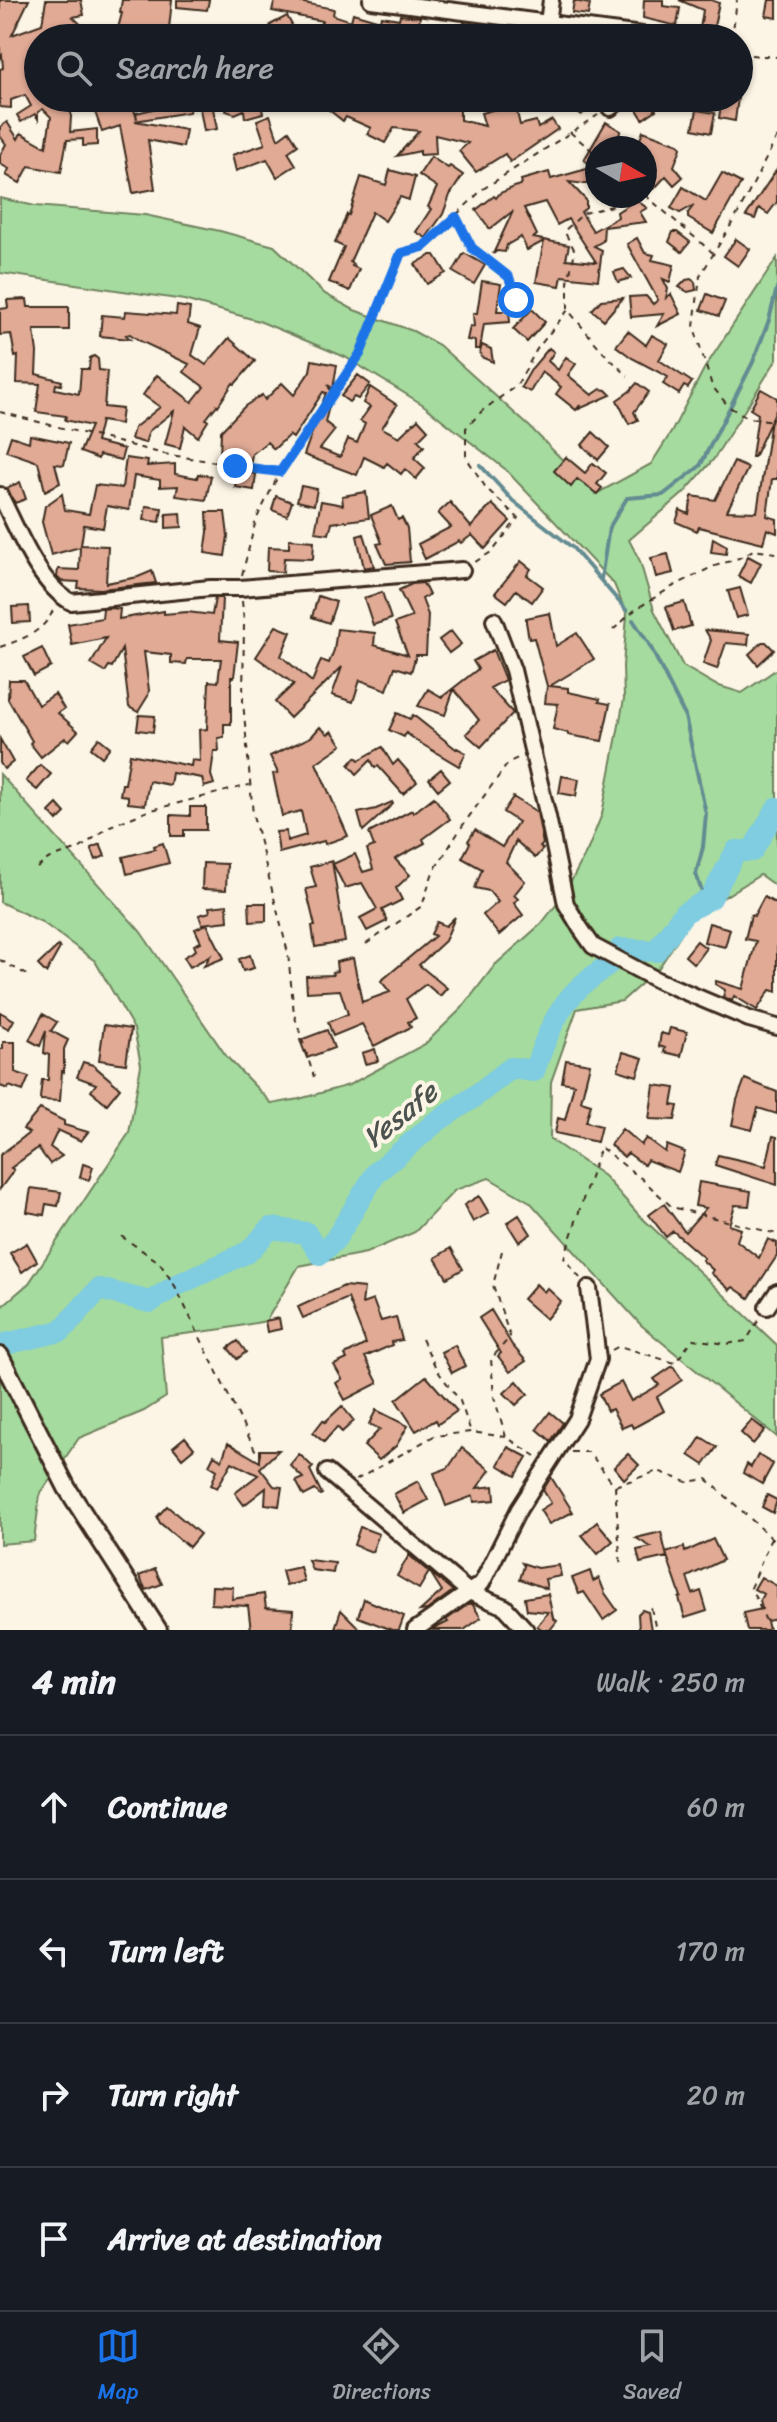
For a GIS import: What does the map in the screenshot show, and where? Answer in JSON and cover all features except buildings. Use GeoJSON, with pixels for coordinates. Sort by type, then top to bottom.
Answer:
{"type":"FeatureCollection","features":[{"type":"Feature","properties":{"kind":"street"},"geometry":{"type":"LineString","coordinates":[[371,0],[556,24]]}},
{"type":"Feature","properties":{"kind":"street"},"geometry":{"type":"LineString","coordinates":[[548,23],[551,0]]}},
{"type":"Feature","properties":{"kind":"street"},"geometry":{"type":"LineString","coordinates":[[0,495],[33,559],[59,596],[71,602],[210,588],[462,570]]}},
{"type":"Feature","properties":{"kind":"street"},"geometry":{"type":"LineString","coordinates":[[494,620],[513,670],[566,904],[593,946],[657,980],[749,1019],[777,1027]]}},
{"type":"Feature","properties":{"kind":"street"},"geometry":{"type":"LineString","coordinates":[[415,1630],[482,1583],[519,1509],[577,1419],[598,1359],[589,1288]]}},
{"type":"Feature","properties":{"kind":"street"},"geometry":{"type":"LineString","coordinates":[[767,1307],[777,1292]]}},
{"type":"Feature","properties":{"kind":"street"},"geometry":{"type":"LineString","coordinates":[[0,1356],[67,1488],[158,1630]]}},
{"type":"Feature","properties":{"kind":"street"},"geometry":{"type":"LineString","coordinates":[[327,1472],[469,1592],[505,1607],[526,1630]]}},
{"type":"Feature","properties":{"kind":"path"},"geometry":{"type":"LineString","coordinates":[[734,24],[737,0]]}},
{"type":"Feature","properties":{"kind":"path"},"geometry":{"type":"LineString","coordinates":[[753,55],[777,57]]}},
{"type":"Feature","properties":{"kind":"path"},"geometry":{"type":"LineString","coordinates":[[314,1077],[294,1014],[288,953],[253,815],[243,701],[244,622],[240,588],[256,520],[280,472],[360,354],[401,253],[423,247],[483,189],[603,112]]}},
{"type":"Feature","properties":{"kind":"path"},"geometry":{"type":"LineString","coordinates":[[570,131],[585,144]]}},
{"type":"Feature","properties":{"kind":"path"},"geometry":{"type":"LineString","coordinates":[[777,137],[740,210],[700,276],[694,327],[712,386],[729,407],[749,418],[777,421]]}},
{"type":"Feature","properties":{"kind":"path"},"geometry":{"type":"LineString","coordinates":[[657,205],[714,254]]}},
{"type":"Feature","properties":{"kind":"path"},"geometry":{"type":"LineString","coordinates":[[462,570],[493,551],[518,518],[486,488],[466,457],[466,428],[482,411],[517,385],[537,349],[568,310],[568,282],[575,251],[564,231],[584,213],[604,208]]}},
{"type":"Feature","properties":{"kind":"path"},"geometry":{"type":"LineString","coordinates":[[456,217],[472,248],[509,277],[516,300]]}},
{"type":"Feature","properties":{"kind":"path"},"geometry":{"type":"LineString","coordinates":[[568,310],[628,376]]}},
{"type":"Feature","properties":{"kind":"path"},"geometry":{"type":"LineString","coordinates":[[0,412],[164,454],[280,472]]}},
{"type":"Feature","properties":{"kind":"path"},"geometry":{"type":"LineString","coordinates":[[613,630],[636,609],[712,567],[753,550],[777,553]]}},
{"type":"Feature","properties":{"kind":"path"},"geometry":{"type":"LineString","coordinates":[[0,647],[30,637],[50,619],[59,596]]}},
{"type":"Feature","properties":{"kind":"path"},"geometry":{"type":"LineString","coordinates":[[366,944],[422,906],[433,872],[465,822],[509,762],[532,752]]}},
{"type":"Feature","properties":{"kind":"path"},"geometry":{"type":"LineString","coordinates":[[37,868],[48,859],[79,849],[110,826],[148,811],[251,785]]}},
{"type":"Feature","properties":{"kind":"path"},"geometry":{"type":"LineString","coordinates":[[0,960],[29,976]]}},
{"type":"Feature","properties":{"kind":"path"},"geometry":{"type":"LineString","coordinates":[[589,1288],[564,1258],[600,1147],[672,1207],[777,1234]]}},
{"type":"Feature","properties":{"kind":"path"},"geometry":{"type":"LineString","coordinates":[[121,1236],[159,1262],[175,1286],[258,1456]]}},
{"type":"Feature","properties":{"kind":"path"},"geometry":{"type":"LineString","coordinates":[[502,1251],[493,1285],[510,1337],[491,1359],[494,1397],[506,1437]]}},
{"type":"Feature","properties":{"kind":"path"},"geometry":{"type":"LineString","coordinates":[[598,1359],[619,1346],[675,1363],[693,1339],[726,1344],[746,1341],[767,1307]]}},
{"type":"Feature","properties":{"kind":"path"},"geometry":{"type":"LineString","coordinates":[[422,1339],[437,1370],[460,1401],[471,1432]]}},
{"type":"Feature","properties":{"kind":"path"},"geometry":{"type":"LineString","coordinates":[[345,1487],[434,1436],[471,1432],[506,1437],[551,1457],[589,1452],[615,1486],[621,1568]]}},
{"type":"Feature","properties":{"kind":"path"},"geometry":{"type":"LineString","coordinates":[[615,1486],[658,1471],[687,1482],[707,1479],[777,1543]]}},
{"type":"Feature","properties":{"kind":"path"},"geometry":{"type":"LineString","coordinates":[[766,1621],[751,1588],[771,1537]]}},
{"type":"Feature","properties":{"kind":"path"},"geometry":{"type":"LineString","coordinates":[[651,1608],[656,1630]]}},
{"type":"Feature","properties":{"kind":"green space"},"geometry":{"type":"Polygon","coordinates":[[[0,198],[35,206],[145,215],[274,246],[325,294],[354,310],[413,331],[439,345],[530,427],[596,494],[651,464],[704,369],[777,258],[777,359],[713,460],[685,492],[629,540],[640,561],[654,610],[683,666],[716,685],[742,693],[777,669],[777,887],[760,875],[692,917],[658,969],[622,1001],[577,1009],[551,1082],[550,1139],[604,1176],[639,1215],[777,1345],[777,1437],[641,1325],[530,1202],[489,1178],[455,1190],[415,1232],[366,1253],[299,1266],[266,1321],[161,1337],[166,1397],[144,1411],[79,1438],[40,1494],[34,1541],[0,1544],[0,1308],[29,1283],[129,1133],[141,1065],[134,1029],[95,961],[42,922],[0,902],[0,774],[140,931],[227,1057],[272,1104],[299,1099],[349,1085],[425,1044],[462,1008],[495,965],[541,924],[564,895],[602,814],[624,699],[627,615],[614,584],[505,469],[422,404],[345,357],[259,321],[184,300],[0,273],[0,198]]]}},
{"type":"Feature","properties":{"kind":"waterway"},"geometry":{"type":"LineString","coordinates":[[601,579],[609,528],[627,498],[663,495],[700,466],[753,362],[777,288]]}},
{"type":"Feature","properties":{"kind":"waterway"},"geometry":{"type":"LineString","coordinates":[[480,465],[513,501],[573,548],[627,611]]}},
{"type":"Feature","properties":{"kind":"waterway"},"geometry":{"type":"LineString","coordinates":[[633,620],[649,644],[685,716],[706,814],[703,847],[696,874],[705,901]]}},
{"type":"Feature","properties":{"kind":"waterway","name":"Yesafe"},"geometry":{"type":"LineString","coordinates":[[5,1344],[61,1331],[99,1289],[150,1302],[175,1286],[248,1252],[271,1228],[306,1233],[320,1254],[335,1240],[376,1173],[436,1122],[511,1068],[534,1071],[552,1026],[571,997],[620,949],[656,951],[684,913],[711,898],[736,851],[752,851],[777,808]]}},
{"type":"Feature","properties":{"kind":"route"},"geometry":{"type":"LineString","coordinates":[[235,466],[280,472],[360,354],[401,253],[423,247],[456,217],[472,248],[509,277],[516,300]]}}]}
